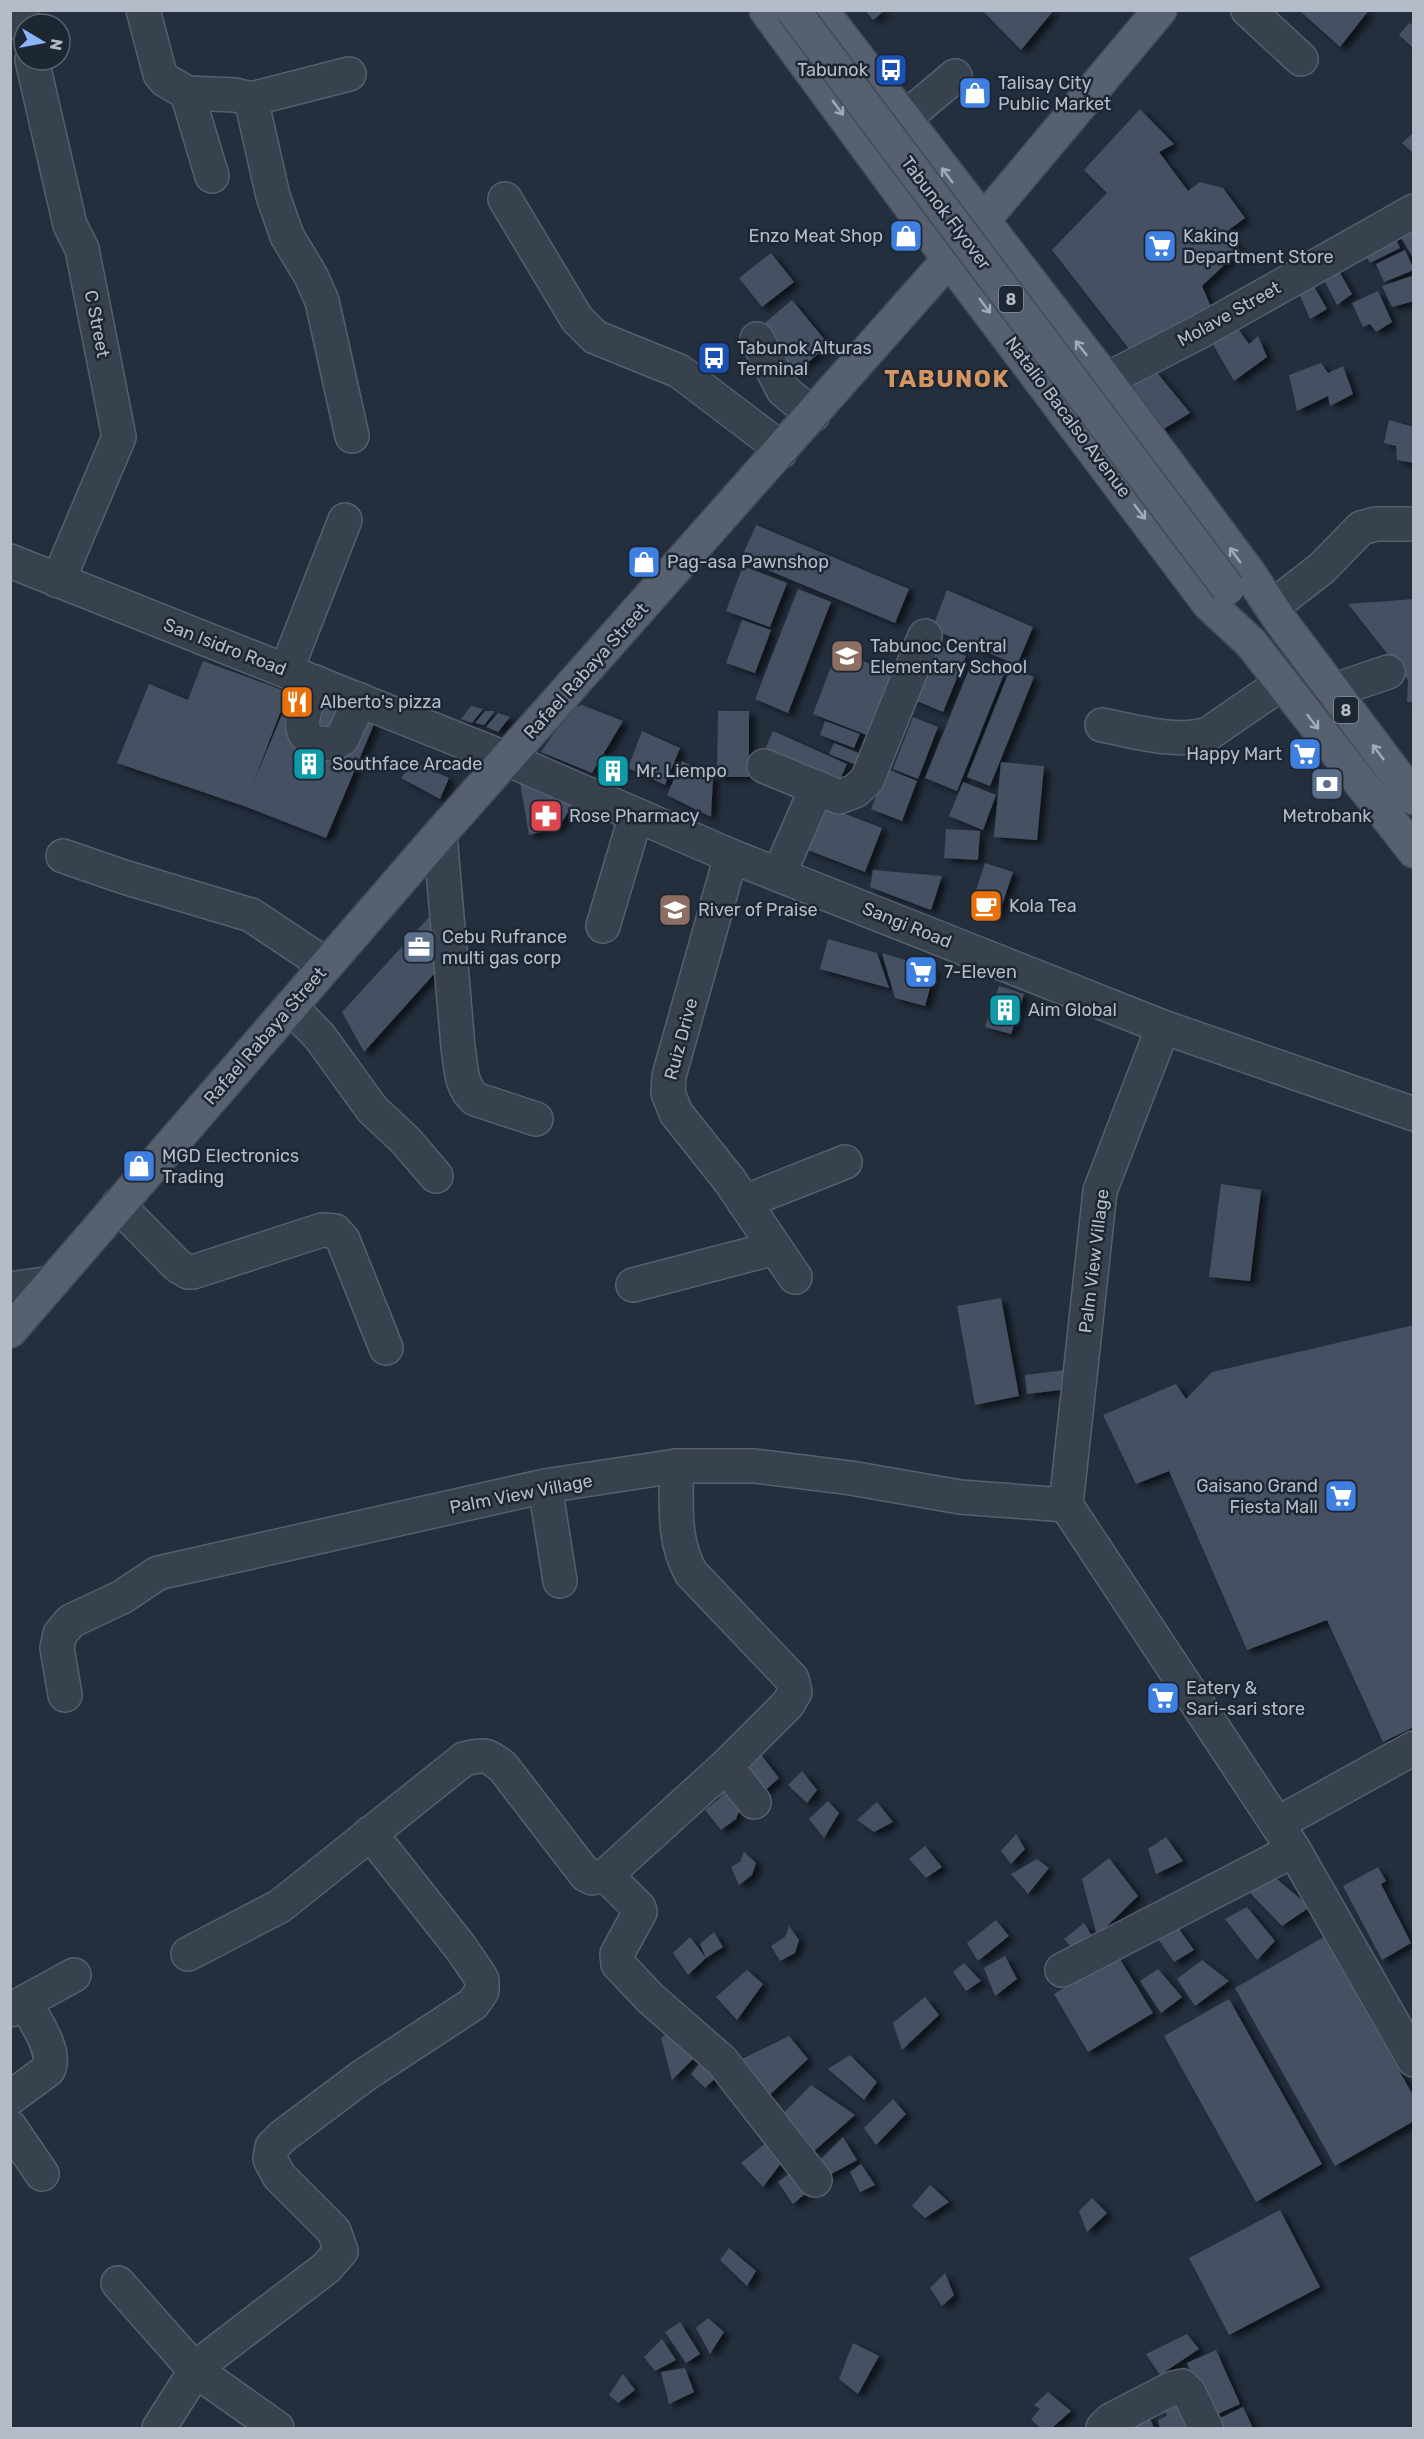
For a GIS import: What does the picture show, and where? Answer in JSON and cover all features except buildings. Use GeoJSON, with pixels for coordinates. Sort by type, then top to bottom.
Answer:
{"type":"FeatureCollection","features":[{"type":"Feature","properties":{"kind":"main road","name":"Natalio Bacalso Avenue"},"geometry":{"type":"LineString","coordinates":[[766,10],[949,259],[1209,604],[1251,643],[1413,851]]}},
{"type":"Feature","properties":{"kind":"main road","name":"Tabunok Flyover"},"geometry":{"type":"LineString","coordinates":[[793,10],[1228,588]]}},
{"type":"Feature","properties":{"kind":"main road"},"geometry":{"type":"LineString","coordinates":[[821,10],[982,222],[1106,380],[1276,614]]}},
{"type":"Feature","properties":{"kind":"main road","name":"Rafael Rabaya Street"},"geometry":{"type":"LineString","coordinates":[[10,1331],[440,834],[813,416],[982,222],[1160,10]]}},
{"type":"Feature","properties":{"kind":"main road","name":"Natalio Bacalso Avenue"},"geometry":{"type":"LineString","coordinates":[[1228,588],[1251,643]]}},
{"type":"Feature","properties":{"kind":"main road","name":"8"},"geometry":{"type":"LineString","coordinates":[[1228,588],[1276,614],[1413,798]]}},
{"type":"Feature","properties":{"kind":"street"},"geometry":{"type":"LineString","coordinates":[[143,10],[160,74],[165,80],[187,93],[234,95],[251,99],[349,74]]}},
{"type":"Feature","properties":{"kind":"street"},"geometry":{"type":"LineString","coordinates":[[1248,10],[1301,59]]}},
{"type":"Feature","properties":{"kind":"street","name":"C Street"},"geometry":{"type":"LineString","coordinates":[[35,72],[70,225],[82,249],[119,437],[58,582]]}},
{"type":"Feature","properties":{"kind":"street"},"geometry":{"type":"LineString","coordinates":[[904,119],[955,76]]}},
{"type":"Feature","properties":{"kind":"street"},"geometry":{"type":"LineString","coordinates":[[187,93],[212,176]]}},
{"type":"Feature","properties":{"kind":"street"},"geometry":{"type":"LineString","coordinates":[[251,99],[273,196],[287,236],[311,276],[322,301],[352,436]]}},
{"type":"Feature","properties":{"kind":"street"},"geometry":{"type":"LineString","coordinates":[[505,199],[577,319],[594,337],[679,371],[766,437],[780,452]]}},
{"type":"Feature","properties":{"kind":"street","name":"Molave Street"},"geometry":{"type":"LineString","coordinates":[[1106,380],[1209,326],[1413,211]]}},
{"type":"Feature","properties":{"kind":"street"},"geometry":{"type":"LineString","coordinates":[[757,339],[783,390],[813,416]]}},
{"type":"Feature","properties":{"kind":"street"},"geometry":{"type":"LineString","coordinates":[[345,520],[300,677],[303,731],[309,740],[327,744],[336,743],[342,739],[360,700]]}},
{"type":"Feature","properties":{"kind":"street"},"geometry":{"type":"LineString","coordinates":[[1276,614],[1361,528],[1376,524],[1413,524]]}},
{"type":"Feature","properties":{"kind":"street","name":"San Isidro Road"},"geometry":{"type":"LineString","coordinates":[[10,561],[507,759]]}},
{"type":"Feature","properties":{"kind":"street"},"geometry":{"type":"LineString","coordinates":[[764,766],[839,797],[855,791],[867,780],[925,636]]}},
{"type":"Feature","properties":{"kind":"street"},"geometry":{"type":"LineString","coordinates":[[1332,691],[1388,672]]}},
{"type":"Feature","properties":{"kind":"street"},"geometry":{"type":"LineString","coordinates":[[1102,725],[1163,736],[1195,738],[1208,734],[1282,683]]}},
{"type":"Feature","properties":{"kind":"street","name":"Sangi Road"},"geometry":{"type":"LineString","coordinates":[[507,759],[731,856],[1163,1027],[1413,1114]]}},
{"type":"Feature","properties":{"kind":"street"},"geometry":{"type":"LineString","coordinates":[[779,874],[817,787]]}},
{"type":"Feature","properties":{"kind":"street"},"geometry":{"type":"LineString","coordinates":[[603,926],[636,815]]}},
{"type":"Feature","properties":{"kind":"street"},"geometry":{"type":"LineString","coordinates":[[440,834],[463,1082],[467,1092],[475,1099],[536,1119]]}},
{"type":"Feature","properties":{"kind":"street"},"geometry":{"type":"LineString","coordinates":[[63,856],[251,915],[311,955],[321,970]]}},
{"type":"Feature","properties":{"kind":"street","name":"Ruiz Drive"},"geometry":{"type":"LineString","coordinates":[[731,856],[669,1076],[668,1093],[676,1113],[744,1202],[795,1277]]}},
{"type":"Feature","properties":{"kind":"street"},"geometry":{"type":"LineString","coordinates":[[291,1007],[320,1036],[372,1109],[406,1141],[436,1176]]}},
{"type":"Feature","properties":{"kind":"street","name":"Palm View Village"},"geometry":{"type":"LineString","coordinates":[[65,1695],[57,1648],[60,1634],[71,1622],[122,1597],[158,1573],[545,1486],[676,1466],[755,1466],[851,1478],[960,1497],[1066,1505],[1100,1191],[1163,1027]]}},
{"type":"Feature","properties":{"kind":"street"},"geometry":{"type":"LineString","coordinates":[[744,1202],[845,1162]]}},
{"type":"Feature","properties":{"kind":"street"},"geometry":{"type":"LineString","coordinates":[[118,1205],[178,1266],[188,1272],[322,1230],[334,1231],[343,1239],[386,1348]]}},
{"type":"Feature","properties":{"kind":"street"},"geometry":{"type":"LineString","coordinates":[[633,1285],[775,1248]]}},
{"type":"Feature","properties":{"kind":"street"},"geometry":{"type":"LineString","coordinates":[[10,1289],[51,1284]]}},
{"type":"Feature","properties":{"kind":"street"},"geometry":{"type":"LineString","coordinates":[[188,1954],[280,1906],[464,1759],[481,1755],[490,1756],[503,1767],[586,1875],[592,1878],[606,1875],[726,1766],[788,1704],[795,1692],[792,1679],[691,1573],[681,1556],[678,1541],[676,1466]]}},
{"type":"Feature","properties":{"kind":"street"},"geometry":{"type":"LineString","coordinates":[[545,1486],[560,1581]]}},
{"type":"Feature","properties":{"kind":"street"},"geometry":{"type":"LineString","coordinates":[[1066,1505],[1285,1837],[1413,2060]]}},
{"type":"Feature","properties":{"kind":"street"},"geometry":{"type":"LineString","coordinates":[[1062,1970],[1285,1837],[1413,1748]]}},
{"type":"Feature","properties":{"kind":"street"},"geometry":{"type":"LineString","coordinates":[[726,1766],[754,1802]]}},
{"type":"Feature","properties":{"kind":"street"},"geometry":{"type":"LineString","coordinates":[[161,2428],[195,2370],[326,2268],[341,2251],[334,2231],[279,2176],[270,2159],[272,2147],[283,2136],[363,2076],[473,2004],[482,1991],[482,1980],[461,1948],[370,1833]]}},
{"type":"Feature","properties":{"kind":"street"},"geometry":{"type":"LineString","coordinates":[[606,1875],[639,1908],[617,1954],[618,1964],[650,1998],[722,2061],[814,2180]]}},
{"type":"Feature","properties":{"kind":"street"},"geometry":{"type":"LineString","coordinates":[[10,2097],[48,2070],[51,2064],[50,2050],[18,2007],[74,1975]]}},
{"type":"Feature","properties":{"kind":"street"},"geometry":{"type":"LineString","coordinates":[[10,2127],[42,2174]]}},
{"type":"Feature","properties":{"kind":"street"},"geometry":{"type":"LineString","coordinates":[[118,2283],[195,2370],[277,2428]]}},
{"type":"Feature","properties":{"kind":"street"},"geometry":{"type":"LineString","coordinates":[[1103,2428],[1111,2420],[1173,2388],[1182,2386],[1189,2392],[1206,2428]]}},
{"type":"Feature","properties":{"kind":"place","name":"Tabunok"},"geometry":{"type":"Point","coordinates":[891,70]}},
{"type":"Feature","properties":{"kind":"place","name":"Talisay City Public Market"},"geometry":{"type":"Point","coordinates":[975,93]}},
{"type":"Feature","properties":{"kind":"place","name":"Enzo Meat Shop"},"geometry":{"type":"Point","coordinates":[906,236]}},
{"type":"Feature","properties":{"kind":"place","name":"Kaking Department Store"},"geometry":{"type":"Point","coordinates":[1160,246]}},
{"type":"Feature","properties":{"kind":"place","name":"Tabunok Alturas Terminal"},"geometry":{"type":"Point","coordinates":[714,358]}},
{"type":"Feature","properties":{"kind":"place","name":"Pag-asa Pawnshop"},"geometry":{"type":"Point","coordinates":[644,562]}},
{"type":"Feature","properties":{"kind":"place","name":"Tabunoc Central Elementary School"},"geometry":{"type":"Point","coordinates":[847,656]}},
{"type":"Feature","properties":{"kind":"place","name":"Alberto's pizza"},"geometry":{"type":"Point","coordinates":[297,702]}},
{"type":"Feature","properties":{"kind":"place","name":"Happy Mart"},"geometry":{"type":"Point","coordinates":[1305,754]}},
{"type":"Feature","properties":{"kind":"place","name":"Southface Arcade"},"geometry":{"type":"Point","coordinates":[309,764]}},
{"type":"Feature","properties":{"kind":"place","name":"Mr. Liempo"},"geometry":{"type":"Point","coordinates":[613,771]}},
{"type":"Feature","properties":{"kind":"place","name":"Metrobank"},"geometry":{"type":"Point","coordinates":[1327,784]}},
{"type":"Feature","properties":{"kind":"place","name":"Rose Pharmacy"},"geometry":{"type":"Point","coordinates":[546,816]}},
{"type":"Feature","properties":{"kind":"place","name":"Kola Tea"},"geometry":{"type":"Point","coordinates":[986,906]}},
{"type":"Feature","properties":{"kind":"place","name":"River of Praise"},"geometry":{"type":"Point","coordinates":[675,910]}},
{"type":"Feature","properties":{"kind":"place","name":"Cebu Rufrance multi gas corp"},"geometry":{"type":"Point","coordinates":[419,947]}},
{"type":"Feature","properties":{"kind":"place","name":"7-Eleven"},"geometry":{"type":"Point","coordinates":[921,972]}},
{"type":"Feature","properties":{"kind":"place","name":"Aim Global"},"geometry":{"type":"Point","coordinates":[1005,1010]}},
{"type":"Feature","properties":{"kind":"place","name":"MGD Electronics Trading"},"geometry":{"type":"Point","coordinates":[139,1166]}},
{"type":"Feature","properties":{"kind":"place","name":"Gaisano Grand Fiesta Mall"},"geometry":{"type":"Point","coordinates":[1341,1496]}},
{"type":"Feature","properties":{"kind":"place","name":"Eatery & Sari-sari store"},"geometry":{"type":"Point","coordinates":[1163,1698]}},
{"type":"Feature","properties":{"kind":"district","name":"TABUNOK"},"geometry":{"type":"Point","coordinates":[947,379]}}]}
